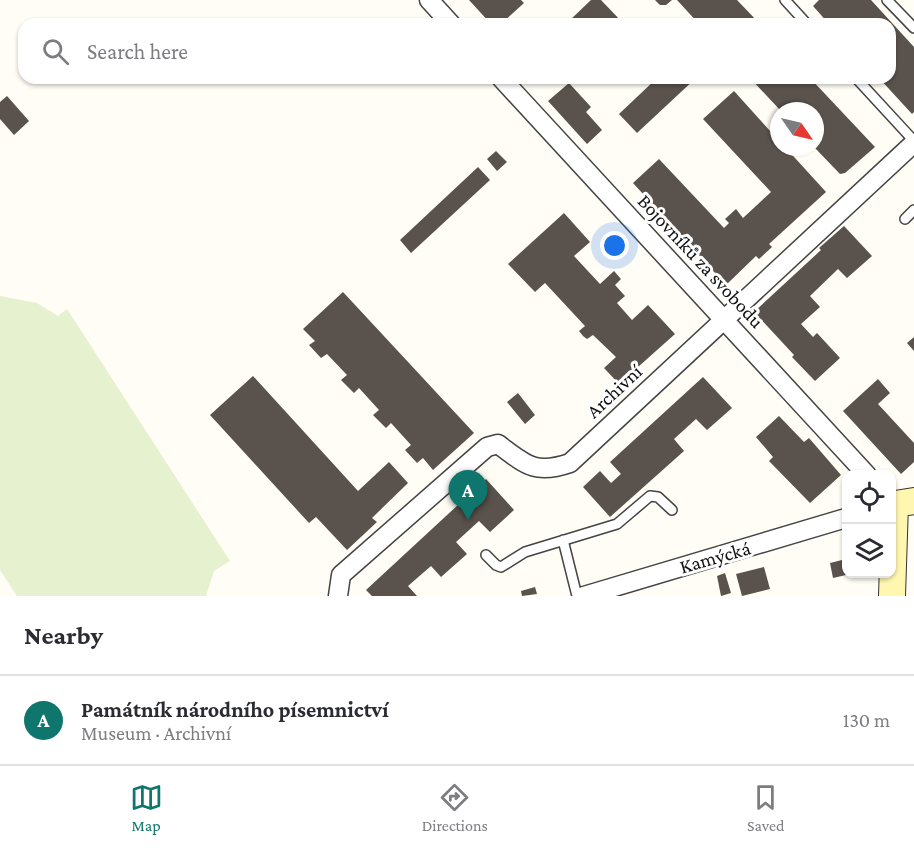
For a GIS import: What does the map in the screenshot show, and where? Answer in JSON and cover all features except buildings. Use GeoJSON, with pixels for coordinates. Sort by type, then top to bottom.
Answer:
{"type":"FeatureCollection","features":[{"type":"Feature","properties":{"kind":"street"},"geometry":{"type":"LineString","coordinates":[[429,0],[446,18]]}},
{"type":"Feature","properties":{"kind":"street","name":"Bojovníků za svobodu"},"geometry":{"type":"LineString","coordinates":[[507,84],[863,470]]}},
{"type":"Feature","properties":{"kind":"street","name":"Archivní"},"geometry":{"type":"LineString","coordinates":[[338,596],[341,575],[487,447],[498,444],[535,468],[544,470],[570,464],[914,142]]}},
{"type":"Feature","properties":{"kind":"street"},"geometry":{"type":"LineString","coordinates":[[892,596],[900,501]]}},
{"type":"Feature","properties":{"kind":"street","name":"Kamýcká"},"geometry":{"type":"LineString","coordinates":[[584,596],[842,519]]}},
{"type":"Feature","properties":{"kind":"lane"},"geometry":{"type":"LineString","coordinates":[[784,0],[801,18]]}},
{"type":"Feature","properties":{"kind":"lane"},"geometry":{"type":"LineString","coordinates":[[887,0],[914,28]]}},
{"type":"Feature","properties":{"kind":"lane"},"geometry":{"type":"LineString","coordinates":[[861,84],[914,142]]}},
{"type":"Feature","properties":{"kind":"lane"},"geometry":{"type":"LineString","coordinates":[[905,219],[914,210]]}},
{"type":"Feature","properties":{"kind":"lane"},"geometry":{"type":"LineString","coordinates":[[486,555],[501,567],[525,552],[617,524],[650,496],[658,496],[672,510]]}},
{"type":"Feature","properties":{"kind":"lane"},"geometry":{"type":"LineString","coordinates":[[563,540],[577,596]]}},
{"type":"Feature","properties":{"kind":"green space"},"geometry":{"type":"Polygon","coordinates":[[[0,296],[37,303],[58,316],[67,309],[230,561],[214,571],[206,596],[17,596],[0,570],[0,296]]]}},
{"type":"Feature","properties":{"kind":"place","name":"Památník národního písemnictví"},"geometry":{"type":"Point","coordinates":[468,520]}}]}
